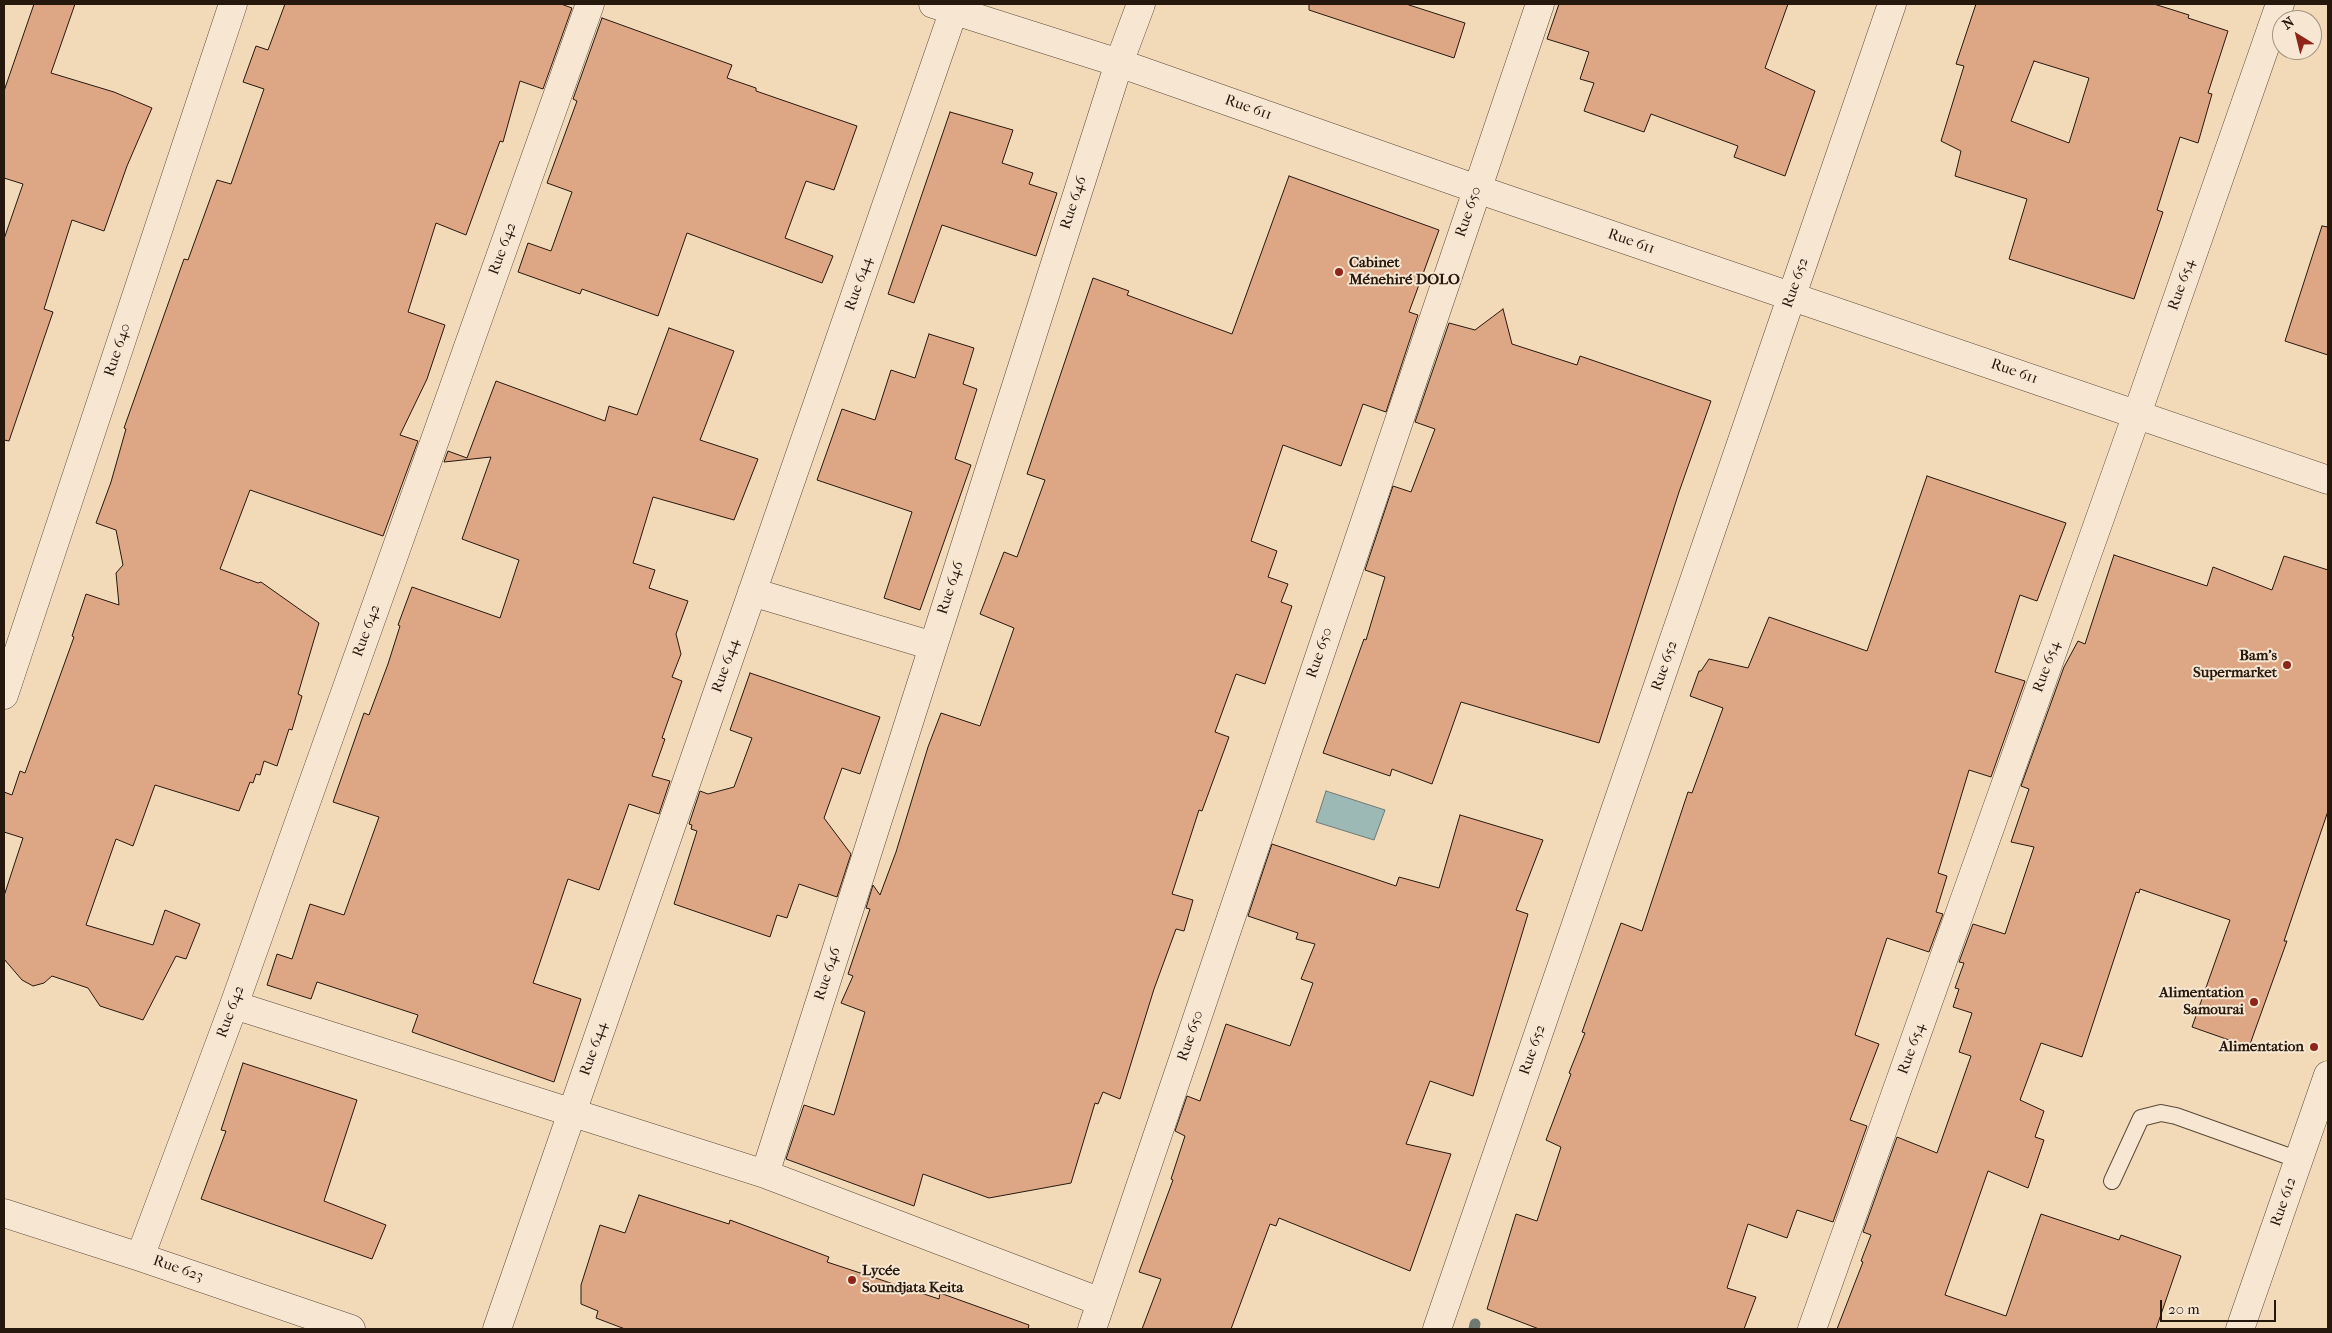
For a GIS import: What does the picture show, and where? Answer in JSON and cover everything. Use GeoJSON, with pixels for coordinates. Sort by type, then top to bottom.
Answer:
{"type":"FeatureCollection","features":[{"type":"Feature","properties":{"kind":"street","name":"Rue 640"},"geometry":{"type":"LineString","coordinates":[[4,695],[233,4]]}},
{"type":"Feature","properties":{"kind":"street","name":"Rue 642"},"geometry":{"type":"LineString","coordinates":[[140,1257],[234,1005],[590,4]]}},
{"type":"Feature","properties":{"kind":"street","name":"Rue 646"},"geometry":{"type":"LineString","coordinates":[[765,1174],[1119,63],[1140,4]]}},
{"type":"Feature","properties":{"kind":"street","name":"Rue 650"},"geometry":{"type":"LineString","coordinates":[[1092,1329],[1540,4]]}},
{"type":"Feature","properties":{"kind":"street","name":"Rue 652"},"geometry":{"type":"LineString","coordinates":[[1437,1329],[1892,4]]}},
{"type":"Feature","properties":{"kind":"street","name":"Rue 654"},"geometry":{"type":"LineString","coordinates":[[1812,1329],[2137,414],[2280,4]]}},
{"type":"Feature","properties":{"kind":"street","name":"Rue 611"},"geometry":{"type":"LineString","coordinates":[[948,6],[1119,63],[1477,189],[2328,480]]}},
{"type":"Feature","properties":{"kind":"street","name":"Rue 644"},"geometry":{"type":"LineString","coordinates":[[497,1329],[752,592],[948,6]]}},
{"type":"Feature","properties":{"kind":"street"},"geometry":{"type":"LineString","coordinates":[[752,592],[933,646]]}},
{"type":"Feature","properties":{"kind":"street"},"geometry":{"type":"LineString","coordinates":[[234,1005],[572,1111],[765,1174],[1101,1302]]}},
{"type":"Feature","properties":{"kind":"street","name":"Rue 612"},"geometry":{"type":"LineString","coordinates":[[2240,1329],[2328,1074]]}},
{"type":"Feature","properties":{"kind":"street","name":"Rue 623"},"geometry":{"type":"LineString","coordinates":[[4,1213],[140,1257],[350,1329]]}},
{"type":"Feature","properties":{"kind":"lane"},"geometry":{"type":"LineString","coordinates":[[2112,1181],[2142,1118],[2161,1113],[2176,1116],[2299,1160]]}},
{"type":"Feature","properties":{"kind":"water"},"geometry":{"type":"Polygon","coordinates":[[[1326,791],[1385,810],[1374,840],[1316,822],[1326,791]]]}},
{"type":"Feature","properties":{"kind":"building"},"geometry":{"type":"Polygon","coordinates":[[[34,4],[75,4],[51,73],[114,92],[152,108],[127,166],[104,231],[72,220],[44,309],[53,312],[9,441],[4,440],[4,239],[23,184],[4,178],[4,91],[34,4]]]}},
{"type":"Feature","properties":{"kind":"building"},"geometry":{"type":"Polygon","coordinates":[[[285,4],[561,4],[572,8],[543,89],[520,81],[503,142],[500,141],[466,235],[436,223],[408,312],[445,325],[427,379],[400,435],[418,441],[383,536],[250,490],[220,569],[258,583],[261,582],[319,623],[298,694],[302,696],[292,730],[289,729],[277,766],[264,761],[260,775],[256,774],[253,783],[250,782],[239,811],[155,785],[133,846],[116,839],[86,925],[153,945],[165,910],[200,924],[186,959],[176,956],[143,1020],[100,1006],[88,988],[52,976],[44,983],[33,986],[22,980],[4,959],[4,896],[23,838],[4,832],[4,792],[12,795],[20,771],[25,773],[74,637],[72,636],[86,594],[119,605],[116,573],[123,565],[116,530],[96,523],[111,482],[126,429],[124,428],[184,259],[188,260],[217,180],[231,184],[264,89],[243,82],[256,46],[268,50],[285,4]]]}},
{"type":"Feature","properties":{"kind":"building"},"geometry":{"type":"Polygon","coordinates":[[[1309,4],[1406,4],[1465,23],[1454,58],[1309,10],[1309,4]]]}},
{"type":"Feature","properties":{"kind":"building"},"geometry":{"type":"Polygon","coordinates":[[[1559,4],[1788,4],[1765,68],[1815,91],[1785,176],[1734,157],[1738,146],[1651,114],[1644,132],[1584,111],[1594,83],[1580,79],[1589,52],[1547,39],[1559,4]]]}},
{"type":"Feature","properties":{"kind":"building"},"geometry":{"type":"Polygon","coordinates":[[[1976,4],[2154,4],[2189,15],[2188,18],[2228,31],[2208,93],[2212,94],[2198,143],[2180,137],[2157,210],[2163,212],[2134,299],[2009,259],[2027,199],[1955,176],[1961,151],[1941,141],[1964,66],[1956,64],[1976,4]],[[2034,61],[2011,121],[2069,143],[2089,78],[2034,61]]]}},
{"type":"Feature","properties":{"kind":"building"},"geometry":{"type":"Polygon","coordinates":[[[602,18],[732,65],[727,78],[756,88],[756,91],[857,126],[834,190],[806,181],[785,238],[833,256],[822,283],[687,233],[658,316],[582,289],[580,294],[518,272],[528,243],[551,251],[572,192],[547,183],[577,101],[573,99],[602,18]]]}},
{"type":"Feature","properties":{"kind":"building"},"geometry":{"type":"Polygon","coordinates":[[[950,112],[1013,130],[1002,163],[1033,173],[1029,184],[1057,193],[1036,256],[942,225],[914,303],[888,294],[950,112]]]}},
{"type":"Feature","properties":{"kind":"building"},"geometry":{"type":"Polygon","coordinates":[[[1289,176],[1439,230],[1409,312],[1418,315],[1386,412],[1363,404],[1341,466],[1283,445],[1251,541],[1277,551],[1268,577],[1288,584],[1281,602],[1292,606],[1265,684],[1236,674],[1215,732],[1229,737],[1202,811],[1199,810],[1172,894],[1193,900],[1184,931],[1176,929],[1154,989],[1120,1099],[1103,1092],[1098,1104],[1095,1103],[1071,1183],[989,1198],[923,1174],[914,1206],[786,1159],[804,1105],[834,1115],[865,1012],[841,1003],[853,976],[848,974],[870,909],[866,908],[873,885],[880,895],[896,852],[928,747],[941,713],[980,726],[1014,628],[980,614],[1004,552],[1017,557],[1045,480],[1027,474],[1093,278],[1129,291],[1127,295],[1232,334],[1289,176]]]}},
{"type":"Feature","properties":{"kind":"building"},"geometry":{"type":"Polygon","coordinates":[[[2322,226],[2328,227],[2328,355],[2285,341],[2322,226]]]}},
{"type":"Feature","properties":{"kind":"building"},"geometry":{"type":"Polygon","coordinates":[[[1503,309],[1512,344],[1577,365],[1580,356],[1711,401],[1679,492],[1599,743],[1461,702],[1432,784],[1392,769],[1390,776],[1323,753],[1364,639],[1366,640],[1385,577],[1365,570],[1393,486],[1411,492],[1435,429],[1415,422],[1449,323],[1475,330],[1503,309]]]}},
{"type":"Feature","properties":{"kind":"building"},"geometry":{"type":"Polygon","coordinates":[[[669,328],[734,351],[700,440],[758,459],[734,520],[653,497],[633,563],[655,570],[649,588],[688,601],[676,634],[681,654],[672,677],[682,681],[662,738],[665,739],[652,776],[670,781],[659,814],[629,804],[599,890],[568,879],[533,983],[581,999],[554,1082],[412,1032],[418,1015],[317,982],[311,999],[267,985],[277,954],[292,959],[310,904],[344,915],[379,817],[333,802],[364,713],[369,715],[388,664],[400,626],[398,625],[412,587],[500,618],[519,560],[462,539],[491,457],[444,462],[448,451],[467,458],[496,381],[605,421],[609,406],[637,415],[669,328]]]}},
{"type":"Feature","properties":{"kind":"building"},"geometry":{"type":"Polygon","coordinates":[[[929,334],[974,348],[963,384],[977,389],[955,459],[971,465],[920,610],[884,598],[912,512],[817,480],[842,409],[875,420],[891,370],[915,378],[929,334]]]}},
{"type":"Feature","properties":{"kind":"building"},"geometry":{"type":"Polygon","coordinates":[[[1927,476],[2066,523],[2037,601],[2020,595],[1995,672],[2025,681],[1991,777],[1969,770],[1938,873],[1947,876],[1936,912],[1943,914],[1929,952],[1887,938],[1855,1035],[1879,1044],[1850,1120],[1867,1126],[1833,1222],[1797,1210],[1787,1238],[1748,1224],[1727,1288],[1756,1297],[1744,1329],[1539,1329],[1487,1309],[1516,1214],[1537,1221],[1561,1147],[1546,1140],[1571,1074],[1569,1073],[1585,1033],[1582,1032],[1621,923],[1642,931],[1688,792],[1692,793],[1723,708],[1690,696],[1699,671],[1701,671],[1709,659],[1748,668],[1769,617],[1867,651],[1927,476]]]}},
{"type":"Feature","properties":{"kind":"building"},"geometry":{"type":"Polygon","coordinates":[[[2114,555],[2207,586],[2213,567],[2272,590],[2284,556],[2328,570],[2328,811],[2284,941],[2287,941],[2249,1047],[2192,1027],[2230,920],[2140,889],[2139,893],[2136,892],[2082,1057],[2041,1043],[2020,1100],[2044,1111],[2035,1137],[2044,1140],[2028,1188],[1988,1171],[1945,1295],[2006,1316],[2041,1214],[2119,1240],[2121,1235],[2181,1256],[2156,1329],[1837,1329],[1863,1262],[1861,1261],[1871,1235],[1863,1232],[1897,1137],[1937,1153],[1971,1056],[1959,1052],[1972,1013],[1953,1007],[1959,989],[1955,988],[1964,963],[1959,962],[1973,924],[2005,934],[2034,847],[2011,842],[2029,789],[2021,786],[2064,667],[2078,641],[2085,644],[2114,555]]]}},
{"type":"Feature","properties":{"kind":"building"},"geometry":{"type":"Polygon","coordinates":[[[750,673],[880,717],[860,774],[842,768],[824,818],[851,854],[837,897],[799,884],[787,918],[777,915],[770,937],[674,904],[697,831],[691,829],[692,825],[689,824],[700,791],[708,794],[734,787],[752,738],[730,730],[750,673]]]}},
{"type":"Feature","properties":{"kind":"building"},"geometry":{"type":"Polygon","coordinates":[[[1460,815],[1543,840],[1516,910],[1528,914],[1473,1096],[1430,1081],[1406,1144],[1451,1154],[1410,1271],[1279,1218],[1276,1226],[1270,1224],[1231,1329],[1142,1329],[1161,1279],[1139,1272],[1173,1180],[1171,1179],[1185,1136],[1175,1131],[1187,1096],[1200,1101],[1226,1024],[1290,1046],[1313,983],[1301,979],[1315,944],[1296,939],[1298,933],[1248,916],[1272,844],[1396,886],[1399,877],[1439,888],[1460,815]]]}},
{"type":"Feature","properties":{"kind":"building"},"geometry":{"type":"Polygon","coordinates":[[[243,1063],[357,1100],[324,1201],[386,1225],[372,1259],[201,1199],[226,1131],[221,1130],[243,1063]]]}},
{"type":"Feature","properties":{"kind":"building"},"geometry":{"type":"Polygon","coordinates":[[[639,1195],[729,1224],[730,1220],[829,1257],[827,1262],[939,1299],[940,1293],[1029,1325],[1028,1329],[625,1329],[596,1318],[598,1311],[581,1304],[581,1285],[600,1225],[625,1233],[639,1195]]]}},
{"type":"Feature","properties":{"kind":"waterway"},"geometry":{"type":"LineString","coordinates":[[1474,1329],[1475,1324]]}},
{"type":"Feature","properties":{"kind":"place","name":"Cabinet Ménehiré DOLO"},"geometry":{"type":"Point","coordinates":[1339,272]}},
{"type":"Feature","properties":{"kind":"place","name":"Bam's Supermarket"},"geometry":{"type":"Point","coordinates":[2287,665]}},
{"type":"Feature","properties":{"kind":"place","name":"Alimentation Samourai"},"geometry":{"type":"Point","coordinates":[2254,1002]}},
{"type":"Feature","properties":{"kind":"place","name":"Alimentation"},"geometry":{"type":"Point","coordinates":[2314,1047]}},
{"type":"Feature","properties":{"kind":"place","name":"Lycée Soundjata Keita"},"geometry":{"type":"Point","coordinates":[852,1280]}}]}
